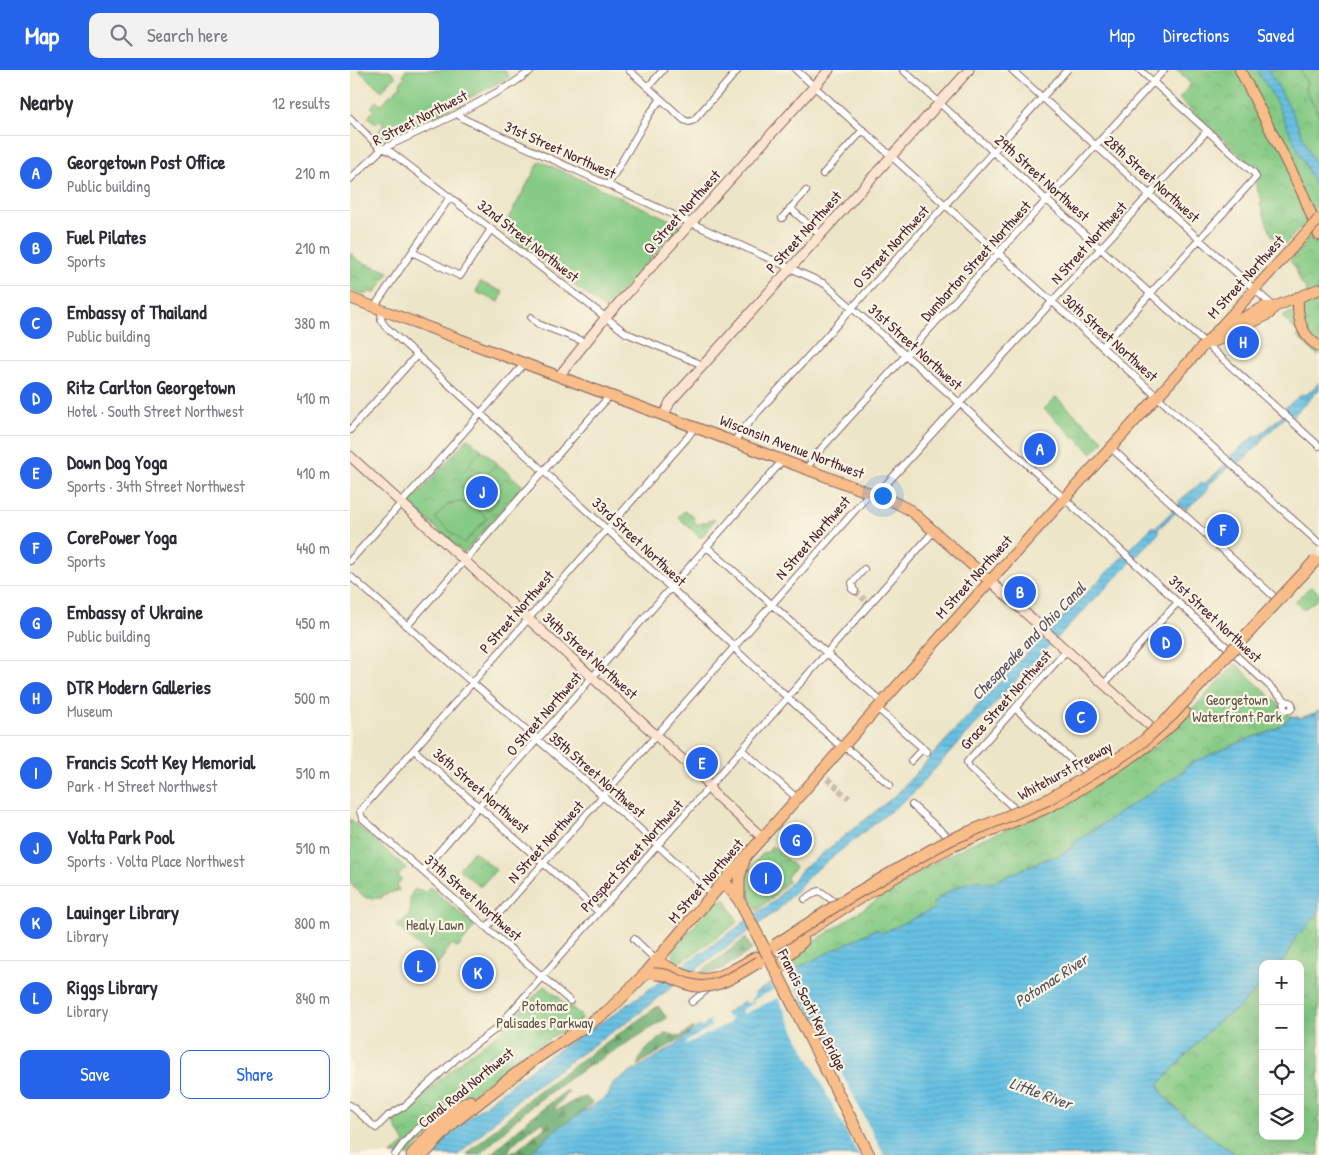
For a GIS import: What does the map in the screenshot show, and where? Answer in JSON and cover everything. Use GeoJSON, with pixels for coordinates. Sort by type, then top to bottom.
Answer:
{"type":"FeatureCollection","features":[{"type":"Feature","properties":{"kind":"highway","name":"Whitehurst Freeway"},"geometry":{"type":"LineString","coordinates":[[1318,560],[1176,721],[1142,751],[1048,807],[952,846],[777,947],[848,898],[933,849],[952,839],[1047,800],[1136,747],[1168,719],[1318,560]]}},
{"type":"Feature","properties":{"kind":"highway"},"geometry":{"type":"LineString","coordinates":[[710,898],[725,896],[739,900],[739,878],[744,860]]}},
{"type":"Feature","properties":{"kind":"highway"},"geometry":{"type":"LineString","coordinates":[[777,973],[788,955],[800,944],[912,868]]}},
{"type":"Feature","properties":{"kind":"highway","name":"M Street Northwest"},"geometry":{"type":"LineString","coordinates":[[664,963],[671,943],[724,882]]}},
{"type":"Feature","properties":{"kind":"highway","name":"Francis Scott Key Bridge"},"geometry":{"type":"LineString","coordinates":[[724,882],[739,900],[869,1155]]}},
{"type":"Feature","properties":{"kind":"highway"},"geometry":{"type":"LineString","coordinates":[[637,983],[654,974],[666,975],[693,986],[709,986],[725,982],[757,959],[718,978],[699,979],[679,973],[664,963]]}},
{"type":"Feature","properties":{"kind":"highway","name":"Canal Road Northwest"},"geometry":{"type":"LineString","coordinates":[[423,1155],[437,1127],[604,1014],[637,983],[664,963]]}},
{"type":"Feature","properties":{"kind":"highway","name":"Canal Road Northwest"},"geometry":{"type":"LineString","coordinates":[[412,1155],[437,1127],[535,1052],[598,1011],[641,970],[664,963]]}},
{"type":"Feature","properties":{"kind":"main road"},"geometry":{"type":"LineString","coordinates":[[1240,70],[1304,196],[1319,235]]}},
{"type":"Feature","properties":{"kind":"main road","name":"M Street Northwest"},"geometry":{"type":"LineString","coordinates":[[724,882],[990,581],[1319,219]]}},
{"type":"Feature","properties":{"kind":"main road"},"geometry":{"type":"LineString","coordinates":[[1216,332],[1269,314],[1274,307],[1319,288]]}},
{"type":"Feature","properties":{"kind":"main road"},"geometry":{"type":"LineString","coordinates":[[1303,295],[1299,321],[1308,337],[1319,346]]}},
{"type":"Feature","properties":{"kind":"main road","name":"Wisconsin Avenue Northwest"},"geometry":{"type":"LineString","coordinates":[[350,298],[906,507],[990,581]]}},
{"type":"Feature","properties":{"kind":"main road"},"geometry":{"type":"LineString","coordinates":[[1239,306],[1250,319]]}},
{"type":"Feature","properties":{"kind":"main road"},"geometry":{"type":"LineString","coordinates":[[1204,344],[1216,341],[1250,319]]}},
{"type":"Feature","properties":{"kind":"street","name":"R Street Northwest"},"geometry":{"type":"LineString","coordinates":[[350,179],[383,149],[457,114],[512,84],[532,70]]}},
{"type":"Feature","properties":{"kind":"street"},"geometry":{"type":"LineString","coordinates":[[630,70],[684,120],[689,122],[694,120],[738,70]]}},
{"type":"Feature","properties":{"kind":"street"},"geometry":{"type":"LineString","coordinates":[[648,87],[663,70]]}},
{"type":"Feature","properties":{"kind":"street","name":"30th Street Northwest"},"geometry":{"type":"LineString","coordinates":[[796,70],[1319,543]]}},
{"type":"Feature","properties":{"kind":"street","name":"Q Street Northwest"},"geometry":{"type":"LineString","coordinates":[[558,376],[606,317],[829,70]]}},
{"type":"Feature","properties":{"kind":"street","name":"29th Street Northwest"},"geometry":{"type":"LineString","coordinates":[[903,70],[1319,446]]}},
{"type":"Feature","properties":{"kind":"street","name":"P Street Northwest"},"geometry":{"type":"LineString","coordinates":[[664,416],[670,402],[969,70]]}},
{"type":"Feature","properties":{"kind":"street","name":"28th Street Northwest"},"geometry":{"type":"LineString","coordinates":[[1012,70],[1274,307]]}},
{"type":"Feature","properties":{"kind":"street","name":"O Street Northwest"},"geometry":{"type":"LineString","coordinates":[[734,442],[758,412],[1067,70]]}},
{"type":"Feature","properties":{"kind":"street"},"geometry":{"type":"LineString","coordinates":[[1102,347],[1256,176],[1140,70]]}},
{"type":"Feature","properties":{"kind":"street","name":"Dumbarton Street Northwest"},"geometry":{"type":"LineString","coordinates":[[806,469],[821,449],[1164,70]]}},
{"type":"Feature","properties":{"kind":"street"},"geometry":{"type":"LineString","coordinates":[[608,185],[650,113],[661,99]]}},
{"type":"Feature","properties":{"kind":"street","name":"31st Street Northwest"},"geometry":{"type":"LineString","coordinates":[[457,114],[464,119],[823,283],[960,404],[1287,702]]}},
{"type":"Feature","properties":{"kind":"street","name":"32nd Street Northwest"},"geometry":{"type":"LineString","coordinates":[[350,118],[378,146],[391,152],[628,334],[703,365]]}},
{"type":"Feature","properties":{"kind":"street"},"geometry":{"type":"LineString","coordinates":[[823,174],[863,130]]}},
{"type":"Feature","properties":{"kind":"street","name":"N Street Northwest"},"geometry":{"type":"LineString","coordinates":[[487,928],[866,497],[881,490],[1207,131]]}},
{"type":"Feature","properties":{"kind":"street"},"geometry":{"type":"LineString","coordinates":[[782,218],[806,191]]}},
{"type":"Feature","properties":{"kind":"street"},"geometry":{"type":"LineString","coordinates":[[378,308],[412,252],[450,197]]}},
{"type":"Feature","properties":{"kind":"street"},"geometry":{"type":"LineString","coordinates":[[790,208],[820,235]]}},
{"type":"Feature","properties":{"kind":"street"},"geometry":{"type":"LineString","coordinates":[[412,252],[460,276],[492,229]]}},
{"type":"Feature","properties":{"kind":"street","name":"33rd Street Northwest"},"geometry":{"type":"LineString","coordinates":[[378,308],[383,324],[417,356],[671,588],[788,698],[890,785]]}},
{"type":"Feature","properties":{"kind":"street"},"geometry":{"type":"LineString","coordinates":[[531,317],[538,324],[585,342]]}},
{"type":"Feature","properties":{"kind":"street"},"geometry":{"type":"LineString","coordinates":[[350,430],[417,356]]}},
{"type":"Feature","properties":{"kind":"street"},"geometry":{"type":"LineString","coordinates":[[350,561],[525,364]]}},
{"type":"Feature","properties":{"kind":"street"},"geometry":{"type":"LineString","coordinates":[[407,626],[606,401],[609,395]]}},
{"type":"Feature","properties":{"kind":"street","name":"P Street Northwest"},"geometry":{"type":"LineString","coordinates":[[360,814],[360,811],[695,427]]}},
{"type":"Feature","properties":{"kind":"street"},"geometry":{"type":"LineString","coordinates":[[1111,448],[1281,603]]}},
{"type":"Feature","properties":{"kind":"street","name":"34th Street Northwest"},"geometry":{"type":"LineString","coordinates":[[350,456],[707,782],[712,792],[764,838]]}},
{"type":"Feature","properties":{"kind":"street","name":"O Street Northwest"},"geometry":{"type":"LineString","coordinates":[[422,871],[782,460]]}},
{"type":"Feature","properties":{"kind":"street","name":"Prospect Street Northwest"},"geometry":{"type":"LineString","coordinates":[[350,1105],[376,1128],[413,1095],[416,1095],[458,1058],[490,1034],[934,531]]}},
{"type":"Feature","properties":{"kind":"street"},"geometry":{"type":"LineString","coordinates":[[707,547],[827,653],[925,750],[911,761]]}},
{"type":"Feature","properties":{"kind":"street"},"geometry":{"type":"LineString","coordinates":[[692,1002],[716,983],[923,858],[953,842],[1022,815],[1057,798],[1129,755],[1158,732],[1281,603],[1318,560]]}},
{"type":"Feature","properties":{"kind":"street"},"geometry":{"type":"LineString","coordinates":[[855,591],[852,589],[852,583],[864,569]]}},
{"type":"Feature","properties":{"kind":"street","name":"35th Street Northwest"},"geometry":{"type":"LineString","coordinates":[[350,576],[603,796],[710,898]]}},
{"type":"Feature","properties":{"kind":"street","name":"Wisconsin Avenue Northwest"},"geometry":{"type":"LineString","coordinates":[[990,581],[1158,732]]}},
{"type":"Feature","properties":{"kind":"street"},"geometry":{"type":"LineString","coordinates":[[1104,684],[1178,602]]}},
{"type":"Feature","properties":{"kind":"street","name":"Grace Street Northwest"},"geometry":{"type":"LineString","coordinates":[[1015,809],[967,764],[969,758],[1067,650]]}},
{"type":"Feature","properties":{"kind":"street"},"geometry":{"type":"LineString","coordinates":[[1015,708],[1086,773]]}},
{"type":"Feature","properties":{"kind":"street","name":"36th Street Northwest"},"geometry":{"type":"LineString","coordinates":[[414,750],[599,912]]}},
{"type":"Feature","properties":{"kind":"street"},"geometry":{"type":"LineString","coordinates":[[742,750],[798,799]]}},
{"type":"Feature","properties":{"kind":"street"},"geometry":{"type":"LineString","coordinates":[[912,806],[947,836]]}},
{"type":"Feature","properties":{"kind":"street","name":"37th Street Northwest"},"geometry":{"type":"LineString","coordinates":[[360,814],[362,818],[570,1001]]}},
{"type":"Feature","properties":{"kind":"street"},"geometry":{"type":"LineString","coordinates":[[805,899],[820,891],[841,907]]}},
{"type":"Feature","properties":{"kind":"street"},"geometry":{"type":"LineString","coordinates":[[634,938],[664,963]]}},
{"type":"Feature","properties":{"kind":"street"},"geometry":{"type":"LineString","coordinates":[[396,1155],[421,1131],[437,1127]]}},
{"type":"Feature","properties":{"kind":"green space"},"geometry":{"type":"Polygon","coordinates":[[[358,70],[390,70],[396,76],[390,82],[387,82],[382,91],[358,70]]]}},
{"type":"Feature","properties":{"kind":"green space"},"geometry":{"type":"Polygon","coordinates":[[[406,70],[505,70],[509,77],[402,133],[388,139],[379,138],[375,136],[383,126],[383,123],[378,121],[376,124],[368,117],[374,110],[371,107],[376,101],[381,105],[392,95],[401,85],[400,83],[405,77],[403,75],[406,70]]]}},
{"type":"Feature","properties":{"kind":"green space"},"geometry":{"type":"Polygon","coordinates":[[[1176,70],[1319,70],[1319,356],[1297,337],[1300,334],[1282,317],[1311,302],[1295,267],[1290,261],[1307,242],[1301,227],[1284,245],[1272,236],[1260,205],[1262,200],[1255,185],[1260,178],[1258,171],[1179,99],[1191,84],[1176,70]]]}},
{"type":"Feature","properties":{"kind":"green space"},"geometry":{"type":"Polygon","coordinates":[[[1300,70],[1319,70],[1319,115],[1305,88],[1307,83],[1300,70]]]}},
{"type":"Feature","properties":{"kind":"green space"},"geometry":{"type":"Polygon","coordinates":[[[540,161],[681,225],[605,309],[504,231],[508,219],[540,161]]]}},
{"type":"Feature","properties":{"kind":"green space"},"geometry":{"type":"Polygon","coordinates":[[[350,253],[359,261],[389,272],[375,293],[369,292],[366,295],[350,290],[350,253]]]}},
{"type":"Feature","properties":{"kind":"green space"},"geometry":{"type":"Polygon","coordinates":[[[480,282],[503,292],[499,302],[476,292],[480,282]]]}},
{"type":"Feature","properties":{"kind":"green space"},"geometry":{"type":"Polygon","coordinates":[[[1056,397],[1104,441],[1092,453],[1044,409],[1056,397]]]}},
{"type":"Feature","properties":{"kind":"green space"},"geometry":{"type":"Polygon","coordinates":[[[468,438],[523,486],[464,553],[409,504],[468,438]]]}},
{"type":"Feature","properties":{"kind":"green space"},"geometry":{"type":"Polygon","coordinates":[[[481,450],[497,463],[484,477],[469,464],[481,450]]]}},
{"type":"Feature","properties":{"kind":"green space"},"geometry":{"type":"Polygon","coordinates":[[[471,475],[480,483],[487,478],[500,489],[495,495],[498,499],[488,511],[461,487],[471,475]]]}},
{"type":"Feature","properties":{"kind":"green space"},"geometry":{"type":"Polygon","coordinates":[[[456,502],[470,505],[487,518],[464,543],[435,518],[447,505],[456,502]]]}},
{"type":"Feature","properties":{"kind":"green space"},"geometry":{"type":"Polygon","coordinates":[[[684,511],[692,515],[696,525],[715,519],[701,538],[678,517],[684,511]]]}},
{"type":"Feature","properties":{"kind":"green space"},"geometry":{"type":"Polygon","coordinates":[[[1311,586],[1319,593],[1319,598],[1304,609],[1295,602],[1311,586]]]}},
{"type":"Feature","properties":{"kind":"green space","name":"Georgetown Waterfront Park"},"geometry":{"type":"Polygon","coordinates":[[[1236,664],[1291,716],[1280,726],[1271,732],[1256,736],[1192,763],[1184,768],[1186,770],[1075,842],[1072,847],[1059,856],[1046,859],[991,883],[959,886],[938,898],[936,908],[882,934],[876,929],[789,972],[786,964],[803,949],[928,866],[970,844],[1045,814],[1158,744],[1236,664]]]}},
{"type":"Feature","properties":{"kind":"green space"},"geometry":{"type":"Polygon","coordinates":[[[350,819],[406,868],[398,876],[402,879],[397,885],[399,890],[382,895],[382,898],[366,898],[350,884],[350,819]]]}},
{"type":"Feature","properties":{"kind":"green space"},"geometry":{"type":"Polygon","coordinates":[[[772,846],[795,867],[787,877],[788,882],[757,911],[748,892],[745,879],[750,868],[772,846]]]}},
{"type":"Feature","properties":{"kind":"green space"},"geometry":{"type":"Polygon","coordinates":[[[474,851],[496,870],[480,887],[459,869],[474,851]]]}},
{"type":"Feature","properties":{"kind":"green space","name":"Healy Lawn"},"geometry":{"type":"Polygon","coordinates":[[[430,887],[475,926],[458,948],[452,944],[437,965],[396,925],[408,916],[411,895],[414,890],[422,890],[425,893],[430,887]]]}},
{"type":"Feature","properties":{"kind":"green space"},"geometry":{"type":"Polygon","coordinates":[[[725,900],[738,922],[684,960],[676,963],[673,955],[674,949],[715,902],[725,900]]]}},
{"type":"Feature","properties":{"kind":"green space"},"geometry":{"type":"Polygon","coordinates":[[[1319,911],[1319,1155],[1237,1155],[1181,1113],[1160,1091],[1159,1084],[1216,1023],[1236,1010],[1259,988],[1259,1140],[1304,1140],[1304,960],[1284,960],[1295,938],[1319,911]]]}},
{"type":"Feature","properties":{"kind":"green space"},"geometry":{"type":"Polygon","coordinates":[[[746,938],[752,950],[720,970],[706,974],[699,973],[746,938]]]}},
{"type":"Feature","properties":{"kind":"green space","name":"Potomac Palisades Parkway"},"geometry":{"type":"Polygon","coordinates":[[[544,986],[583,1018],[530,1051],[466,1098],[409,1155],[391,1155],[405,1143],[392,1120],[468,1055],[498,1034],[544,986]]]}},
{"type":"Feature","properties":{"kind":"green space"},"geometry":{"type":"Polygon","coordinates":[[[658,1006],[667,1018],[557,1087],[525,1111],[480,1155],[466,1155],[535,1093],[658,1006]]]}},
{"type":"Feature","properties":{"kind":"green space"},"geometry":{"type":"Polygon","coordinates":[[[694,1028],[688,1034],[638,1065],[645,1051],[666,1033],[680,1037],[694,1028]]]}},
{"type":"Feature","properties":{"kind":"green space"},"geometry":{"type":"Polygon","coordinates":[[[566,1091],[569,1091],[554,1110],[577,1099],[586,1097],[592,1103],[572,1120],[556,1129],[529,1155],[490,1155],[528,1120],[566,1091]],[[541,1122],[521,1137],[512,1146],[508,1154],[522,1146],[545,1127],[545,1124],[541,1122]]]}},
{"type":"Feature","properties":{"kind":"water"},"geometry":{"type":"Polygon","coordinates":[[[1257,70],[1269,70],[1293,114],[1319,175],[1319,195],[1274,98],[1257,70]]]}},
{"type":"Feature","properties":{"kind":"water"},"geometry":{"type":"Polygon","coordinates":[[[1319,383],[1319,390],[1293,416],[1289,413],[1238,464],[1235,462],[1207,486],[1208,490],[1186,509],[1182,507],[1158,529],[1159,533],[1020,676],[911,795],[812,873],[778,910],[642,1011],[539,1083],[458,1155],[429,1155],[457,1127],[545,1058],[610,1017],[773,902],[803,869],[896,795],[1012,668],[1152,527],[1156,527],[1179,505],[1179,501],[1201,483],[1205,483],[1232,459],[1231,455],[1256,435],[1259,436],[1287,411],[1286,407],[1302,394],[1306,395],[1319,383]]]}},
{"type":"Feature","properties":{"kind":"water"},"geometry":{"type":"Polygon","coordinates":[[[1319,711],[1319,911],[1295,938],[1284,960],[1259,960],[1259,988],[1236,1010],[1216,1023],[1159,1084],[1169,1102],[1206,1133],[1237,1155],[529,1155],[556,1129],[608,1096],[613,1083],[674,1046],[699,1026],[702,1028],[709,1021],[721,1017],[758,991],[799,967],[876,929],[882,933],[936,908],[933,903],[969,882],[982,881],[991,883],[1046,859],[1059,856],[1072,848],[1075,842],[1185,770],[1184,768],[1192,763],[1275,729],[1291,716],[1301,718],[1319,711]]]}},
{"type":"Feature","properties":{"kind":"pier"},"geometry":{"type":"Polygon","coordinates":[[[788,970],[884,1155],[858,1155],[778,998],[744,1014],[741,1010],[751,1005],[744,1000],[754,993],[750,1001],[754,1004],[753,1000],[773,990],[769,981],[788,970]]]}},
{"type":"Feature","properties":{"kind":"pier"},"geometry":{"type":"Polygon","coordinates":[[[725,1013],[728,1018],[733,1017],[730,1020],[731,1022],[685,1045],[687,1041],[711,1027],[709,1021],[725,1013]]]}},
{"type":"Feature","properties":{"kind":"ferry route"},"geometry":{"type":"LineString","coordinates":[[1310,715],[1319,714]]}},
{"type":"Feature","properties":{"kind":"tunnel"},"geometry":{"type":"LineString","coordinates":[[855,591],[865,600]]}},
{"type":"Feature","properties":{"kind":"tunnel"},"geometry":{"type":"LineString","coordinates":[[827,779],[838,788]]}},
{"type":"Feature","properties":{"kind":"tunnel"},"geometry":{"type":"LineString","coordinates":[[839,790],[849,798]]}},
{"type":"Feature","properties":{"kind":"place","name":"DTR Modern Galleries"},"geometry":{"type":"Point","coordinates":[1243,342]}},
{"type":"Feature","properties":{"kind":"place","name":"Georgetown Post Office"},"geometry":{"type":"Point","coordinates":[1040,449]}},
{"type":"Feature","properties":{"kind":"place","name":"Volta Park Pool"},"geometry":{"type":"Point","coordinates":[482,492]}},
{"type":"Feature","properties":{"kind":"place","name":"CorePower Yoga"},"geometry":{"type":"Point","coordinates":[1223,530]}},
{"type":"Feature","properties":{"kind":"place","name":"Fuel Pilates"},"geometry":{"type":"Point","coordinates":[1020,592]}},
{"type":"Feature","properties":{"kind":"place","name":"Ritz Carlton Georgetown"},"geometry":{"type":"Point","coordinates":[1166,642]}},
{"type":"Feature","properties":{"kind":"place","name":"Embassy of Thailand"},"geometry":{"type":"Point","coordinates":[1081,717]}},
{"type":"Feature","properties":{"kind":"place","name":"Down Dog Yoga"},"geometry":{"type":"Point","coordinates":[702,763]}},
{"type":"Feature","properties":{"kind":"place","name":"Embassy of Ukraine"},"geometry":{"type":"Point","coordinates":[796,840]}},
{"type":"Feature","properties":{"kind":"place","name":"Francis Scott Key Memorial"},"geometry":{"type":"Point","coordinates":[766,878]}},
{"type":"Feature","properties":{"kind":"place","name":"Riggs Library"},"geometry":{"type":"Point","coordinates":[420,966]}},
{"type":"Feature","properties":{"kind":"place","name":"Lauinger Library"},"geometry":{"type":"Point","coordinates":[478,973]}},
{"type":"Feature","properties":{"kind":"water label","name":"Chesapeake and Ohio Canal"},"geometry":{"type":"Point","coordinates":[1028,641]}},
{"type":"Feature","properties":{"kind":"water label","name":"Potomac River"},"geometry":{"type":"Point","coordinates":[1051,980]}},
{"type":"Feature","properties":{"kind":"water label","name":"Little River"},"geometry":{"type":"Point","coordinates":[1041,1093]}}]}
